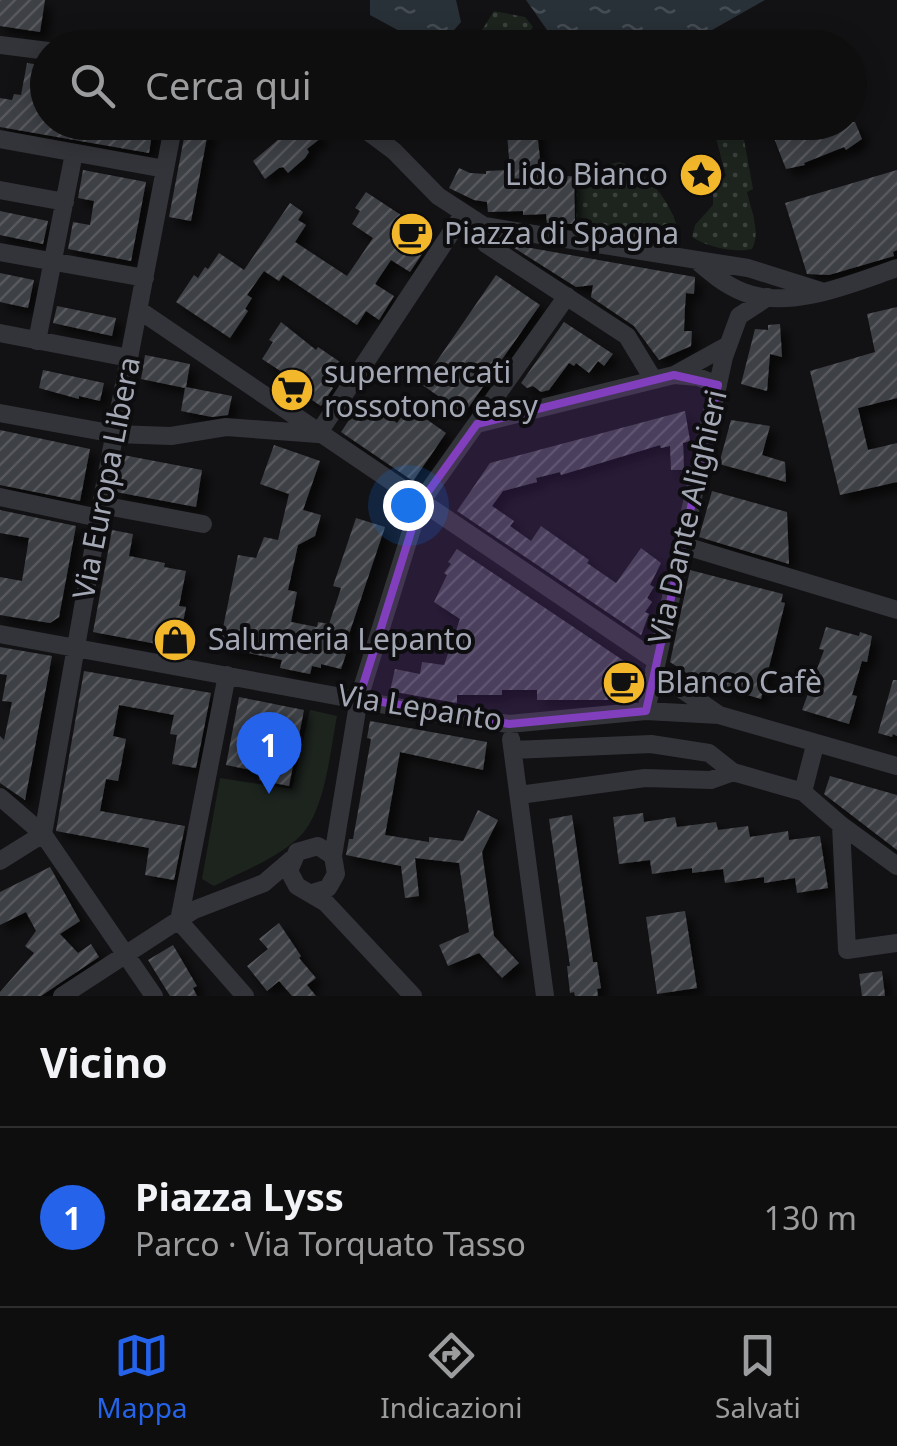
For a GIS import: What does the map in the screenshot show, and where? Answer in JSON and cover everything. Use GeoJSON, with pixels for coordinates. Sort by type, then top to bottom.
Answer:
{"type":"FeatureCollection","features":[{"type":"Feature","properties":{"kind":"street"},"geometry":{"type":"LineString","coordinates":[[0,45],[30,49]]}},
{"type":"Feature","properties":{"kind":"street"},"geometry":{"type":"LineString","coordinates":[[0,139],[165,169]]}},
{"type":"Feature","properties":{"kind":"street","name":"Via Europa Libera"},"geometry":{"type":"LineString","coordinates":[[44,834],[171,140]]}},
{"type":"Feature","properties":{"kind":"street"},"geometry":{"type":"LineString","coordinates":[[379,140],[438,196],[484,226],[694,259],[720,270],[764,274],[821,290]]}},
{"type":"Feature","properties":{"kind":"street"},"geometry":{"type":"LineString","coordinates":[[37,340],[74,153]]}},
{"type":"Feature","properties":{"kind":"street"},"geometry":{"type":"LineString","coordinates":[[0,190],[65,202]]}},
{"type":"Feature","properties":{"kind":"street"},"geometry":{"type":"LineString","coordinates":[[318,434],[464,212]]}},
{"type":"Feature","properties":{"kind":"street"},"geometry":{"type":"LineString","coordinates":[[484,226],[486,244],[627,336],[653,379]]}},
{"type":"Feature","properties":{"kind":"street"},"geometry":{"type":"LineString","coordinates":[[0,252],[145,278]]}},
{"type":"Feature","properties":{"kind":"street"},"geometry":{"type":"LineString","coordinates":[[741,303],[821,290],[897,268]]}},
{"type":"Feature","properties":{"kind":"street"},"geometry":{"type":"LineString","coordinates":[[720,270],[741,303]]}},
{"type":"Feature","properties":{"kind":"street"},"geometry":{"type":"LineString","coordinates":[[741,303],[764,274]]}},
{"type":"Feature","properties":{"kind":"street"},"geometry":{"type":"LineString","coordinates":[[333,856],[359,698],[420,503],[567,296]]}},
{"type":"Feature","properties":{"kind":"street","name":"Via Dante Alighieri"},"geometry":{"type":"LineString","coordinates":[[646,711],[718,385],[741,303]]}},
{"type":"Feature","properties":{"kind":"street"},"geometry":{"type":"LineString","coordinates":[[139,310],[654,665],[719,716]]}},
{"type":"Feature","properties":{"kind":"street"},"geometry":{"type":"LineString","coordinates":[[0,334],[130,358]]}},
{"type":"Feature","properties":{"kind":"street"},"geometry":{"type":"LineString","coordinates":[[674,375],[728,345]]}},
{"type":"Feature","properties":{"kind":"street"},"geometry":{"type":"LineString","coordinates":[[476,424],[674,375],[698,377],[718,385]]}},
{"type":"Feature","properties":{"kind":"street"},"geometry":{"type":"LineString","coordinates":[[0,413],[115,434],[172,436],[226,427],[318,434]]}},
{"type":"Feature","properties":{"kind":"street"},"geometry":{"type":"LineString","coordinates":[[0,497],[203,524]]}},
{"type":"Feature","properties":{"kind":"street"},"geometry":{"type":"LineString","coordinates":[[682,546],[897,610]]}},
{"type":"Feature","properties":{"kind":"street","name":"Via Lepanto"},"geometry":{"type":"LineString","coordinates":[[0,634],[418,711],[509,724],[646,711],[719,716],[897,766]]}},
{"type":"Feature","properties":{"kind":"street"},"geometry":{"type":"LineString","coordinates":[[179,921],[227,676]]}},
{"type":"Feature","properties":{"kind":"street"},"geometry":{"type":"LineString","coordinates":[[509,724],[545,996]]}},
{"type":"Feature","properties":{"kind":"street"},"geometry":{"type":"LineString","coordinates":[[513,750],[651,744],[708,752],[733,772],[804,792],[841,826],[897,866]]}},
{"type":"Feature","properties":{"kind":"street"},"geometry":{"type":"LineString","coordinates":[[804,792],[815,746]]}},
{"type":"Feature","properties":{"kind":"street"},"geometry":{"type":"LineString","coordinates":[[519,794],[645,778],[710,780],[733,772]]}},
{"type":"Feature","properties":{"kind":"street"},"geometry":{"type":"LineString","coordinates":[[0,797],[44,834],[154,996]]}},
{"type":"Feature","properties":{"kind":"street"},"geometry":{"type":"LineString","coordinates":[[62,996],[194,910],[251,890],[311,845],[339,808]]}},
{"type":"Feature","properties":{"kind":"street"},"geometry":{"type":"LineString","coordinates":[[841,826],[847,950],[897,943]]}},
{"type":"Feature","properties":{"kind":"street"},"geometry":{"type":"LineString","coordinates":[[0,861],[44,834]]}},
{"type":"Feature","properties":{"kind":"street"},"geometry":{"type":"LineString","coordinates":[[311,845],[326,849],[333,856],[333,882],[339,900],[364,940]]}},
{"type":"Feature","properties":{"kind":"street"},"geometry":{"type":"LineString","coordinates":[[292,858],[289,871],[304,890],[326,903],[413,996]]}},
{"type":"Feature","properties":{"kind":"street"},"geometry":{"type":"LineString","coordinates":[[251,890],[321,892],[333,882]]}},
{"type":"Feature","properties":{"kind":"street"},"geometry":{"type":"LineString","coordinates":[[179,921],[245,996]]}},
{"type":"Feature","properties":{"kind":"highlighted area"},"geometry":{"type":"Polygon","coordinates":[[[674,375],[718,385],[646,711],[509,724],[359,698],[420,503],[477,424],[674,375]]]}},
{"type":"Feature","properties":{"kind":"shaded area"},"geometry":{"type":"Polygon","coordinates":[[[494,11],[525,17],[533,27],[531,30],[482,30],[494,11]]]}},
{"type":"Feature","properties":{"kind":"shaded area"},"geometry":{"type":"Polygon","coordinates":[[[716,140],[744,140],[753,189],[747,192],[755,228],[752,249],[721,248],[692,237],[695,225],[713,205],[713,189],[726,176],[716,140]]]}},
{"type":"Feature","properties":{"kind":"shaded area"},"geometry":{"type":"Polygon","coordinates":[[[619,162],[641,174],[660,193],[674,217],[680,241],[650,234],[643,239],[576,232],[577,172],[619,162]]]}},
{"type":"Feature","properties":{"kind":"shaded area"},"geometry":{"type":"Polygon","coordinates":[[[310,710],[337,716],[325,782],[306,830],[277,854],[214,886],[202,879],[220,778],[292,789],[310,710]]]}},
{"type":"Feature","properties":{"kind":"water"},"geometry":{"type":"Polygon","coordinates":[[[370,0],[456,0],[461,22],[454,30],[398,30],[370,15],[370,0]]]}},
{"type":"Feature","properties":{"kind":"water"},"geometry":{"type":"Polygon","coordinates":[[[526,0],[765,0],[712,30],[547,30],[526,0]]]}},
{"type":"Feature","properties":{"kind":"building"},"geometry":{"type":"Polygon","coordinates":[[[0,0],[45,0],[40,30],[0,26],[0,0]]]}},
{"type":"Feature","properties":{"kind":"building"},"geometry":{"type":"Polygon","coordinates":[[[27,63],[30,63],[30,132],[0,127],[0,98],[12,100],[14,94],[21,95],[27,63]]]}},
{"type":"Feature","properties":{"kind":"building"},"geometry":{"type":"Polygon","coordinates":[[[74,140],[151,140],[149,153],[74,140]]]}},
{"type":"Feature","properties":{"kind":"building"},"geometry":{"type":"Polygon","coordinates":[[[184,140],[207,140],[191,221],[169,217],[184,140]]]}},
{"type":"Feature","properties":{"kind":"building"},"geometry":{"type":"Polygon","coordinates":[[[278,140],[318,140],[288,173],[279,168],[265,179],[253,161],[278,140]]]}},
{"type":"Feature","properties":{"kind":"building"},"geometry":{"type":"Polygon","coordinates":[[[508,140],[538,140],[542,177],[574,176],[575,224],[547,223],[546,214],[488,212],[487,202],[449,188],[459,168],[486,174],[510,170],[508,140]]]}},
{"type":"Feature","properties":{"kind":"building"},"geometry":{"type":"Polygon","coordinates":[[[775,140],[861,140],[846,150],[844,147],[786,169],[775,140]]]}},
{"type":"Feature","properties":{"kind":"building"},"geometry":{"type":"Polygon","coordinates":[[[83,170],[146,182],[131,261],[68,249],[73,222],[90,225],[94,201],[78,198],[83,170]]]}},
{"type":"Feature","properties":{"kind":"building"},"geometry":{"type":"Polygon","coordinates":[[[897,170],[894,256],[829,275],[807,274],[785,203],[897,170]]]}},
{"type":"Feature","properties":{"kind":"building"},"geometry":{"type":"Polygon","coordinates":[[[366,192],[410,221],[414,216],[428,226],[414,248],[422,254],[410,272],[391,260],[375,284],[394,296],[379,320],[366,311],[357,325],[283,275],[279,281],[264,271],[247,295],[252,298],[245,309],[248,311],[230,338],[176,302],[194,275],[198,278],[219,253],[244,270],[290,203],[303,212],[298,220],[306,225],[295,242],[347,276],[373,238],[352,224],[360,211],[355,208],[366,192]]]}},
{"type":"Feature","properties":{"kind":"building"},"geometry":{"type":"Polygon","coordinates":[[[0,211],[48,221],[43,244],[0,235],[0,211]]]}},
{"type":"Feature","properties":{"kind":"building"},"geometry":{"type":"Polygon","coordinates":[[[508,244],[695,277],[694,294],[686,293],[685,307],[684,331],[692,331],[691,346],[659,360],[634,326],[591,297],[593,285],[576,287],[508,244]]]}},
{"type":"Feature","properties":{"kind":"building"},"geometry":{"type":"Polygon","coordinates":[[[0,273],[34,280],[28,308],[0,302],[0,273]]]}},
{"type":"Feature","properties":{"kind":"building"},"geometry":{"type":"Polygon","coordinates":[[[496,275],[540,305],[464,414],[421,384],[496,275]]]}},
{"type":"Feature","properties":{"kind":"building"},"geometry":{"type":"Polygon","coordinates":[[[57,306],[116,318],[112,336],[53,323],[57,306]]]}},
{"type":"Feature","properties":{"kind":"building"},"geometry":{"type":"Polygon","coordinates":[[[897,307],[897,398],[858,408],[868,450],[897,443],[897,482],[840,495],[810,371],[875,352],[867,314],[897,307]]]}},
{"type":"Feature","properties":{"kind":"building"},"geometry":{"type":"Polygon","coordinates":[[[281,322],[316,350],[318,347],[340,362],[325,383],[333,388],[321,406],[300,392],[294,400],[276,388],[285,374],[262,359],[281,322]]]}},
{"type":"Feature","properties":{"kind":"building"},"geometry":{"type":"Polygon","coordinates":[[[564,322],[613,354],[604,366],[598,361],[589,373],[576,363],[569,363],[549,390],[527,388],[521,383],[564,322]]]}},
{"type":"Feature","properties":{"kind":"building"},"geometry":{"type":"Polygon","coordinates":[[[780,324],[782,357],[770,354],[767,391],[741,384],[755,329],[768,330],[768,325],[780,324]]]}},
{"type":"Feature","properties":{"kind":"building"},"geometry":{"type":"Polygon","coordinates":[[[145,355],[190,364],[186,387],[232,396],[228,415],[212,417],[181,411],[185,388],[141,379],[145,355]]]}},
{"type":"Feature","properties":{"kind":"building"},"geometry":{"type":"Polygon","coordinates":[[[43,370],[104,383],[100,401],[39,388],[43,370]]]}},
{"type":"Feature","properties":{"kind":"building"},"geometry":{"type":"Polygon","coordinates":[[[363,399],[397,423],[409,407],[446,433],[413,481],[341,432],[363,399]]]}},
{"type":"Feature","properties":{"kind":"building"},"geometry":{"type":"Polygon","coordinates":[[[685,411],[690,441],[683,443],[684,470],[671,470],[670,446],[660,445],[561,475],[560,472],[536,478],[537,482],[503,491],[492,506],[514,521],[510,526],[531,541],[541,526],[616,583],[641,548],[661,563],[650,585],[654,587],[647,598],[652,602],[645,612],[649,614],[641,635],[457,511],[490,463],[685,411]]]}},
{"type":"Feature","properties":{"kind":"building"},"geometry":{"type":"Polygon","coordinates":[[[731,420],[770,426],[762,455],[785,462],[786,482],[719,464],[731,420]]]}},
{"type":"Feature","properties":{"kind":"building"},"geometry":{"type":"Polygon","coordinates":[[[0,430],[90,449],[80,501],[0,485],[0,430]]]}},
{"type":"Feature","properties":{"kind":"building"},"geometry":{"type":"Polygon","coordinates":[[[274,445],[320,461],[303,510],[321,515],[315,536],[298,545],[288,590],[297,592],[291,622],[317,627],[318,622],[329,624],[341,588],[333,586],[356,518],[385,527],[341,669],[321,664],[321,668],[312,666],[310,674],[280,668],[282,660],[219,647],[238,555],[256,558],[264,537],[278,540],[289,494],[260,484],[274,445]]]}},
{"type":"Feature","properties":{"kind":"building"},"geometry":{"type":"Polygon","coordinates":[[[123,455],[202,470],[196,507],[116,492],[123,455]]]}},
{"type":"Feature","properties":{"kind":"building"},"geometry":{"type":"Polygon","coordinates":[[[712,491],[787,512],[789,564],[699,537],[712,491]]]}},
{"type":"Feature","properties":{"kind":"building"},"geometry":{"type":"Polygon","coordinates":[[[0,510],[76,526],[59,617],[50,623],[0,615],[0,577],[22,581],[29,538],[0,533],[0,510]]]}},
{"type":"Feature","properties":{"kind":"building"},"geometry":{"type":"Polygon","coordinates":[[[112,530],[133,534],[129,556],[186,571],[179,606],[186,607],[178,648],[93,632],[112,530]]]}},
{"type":"Feature","properties":{"kind":"building"},"geometry":{"type":"Polygon","coordinates":[[[457,549],[636,669],[626,700],[537,700],[537,690],[502,690],[502,695],[457,695],[457,703],[390,691],[395,669],[420,674],[422,662],[444,665],[460,619],[434,602],[451,564],[448,562],[457,549]]]}},
{"type":"Feature","properties":{"kind":"building"},"geometry":{"type":"Polygon","coordinates":[[[690,570],[783,594],[781,602],[785,603],[761,699],[697,680],[670,662],[690,570]]]}},
{"type":"Feature","properties":{"kind":"building"},"geometry":{"type":"Polygon","coordinates":[[[826,627],[872,636],[867,662],[862,661],[852,695],[857,696],[849,724],[802,710],[824,650],[819,649],[826,627]]]}},
{"type":"Feature","properties":{"kind":"building"},"geometry":{"type":"Polygon","coordinates":[[[0,647],[52,656],[25,800],[0,783],[0,736],[4,740],[12,702],[2,701],[7,675],[0,674],[0,647]]]}},
{"type":"Feature","properties":{"kind":"building"},"geometry":{"type":"Polygon","coordinates":[[[84,671],[211,693],[196,768],[172,764],[177,735],[170,734],[174,715],[119,705],[113,736],[126,739],[118,781],[106,779],[100,811],[185,826],[174,880],[145,875],[149,848],[56,831],[84,671]]]}},
{"type":"Feature","properties":{"kind":"building"},"geometry":{"type":"Polygon","coordinates":[[[893,680],[897,680],[897,736],[892,737],[878,733],[893,680]]]}},
{"type":"Feature","properties":{"kind":"building"},"geometry":{"type":"Polygon","coordinates":[[[239,697],[304,710],[289,786],[259,780],[261,772],[226,765],[239,697]]]}},
{"type":"Feature","properties":{"kind":"building"},"geometry":{"type":"Polygon","coordinates":[[[370,721],[487,742],[483,770],[400,752],[385,835],[429,842],[429,837],[463,841],[478,810],[498,820],[482,852],[494,936],[519,963],[502,978],[479,953],[448,966],[439,945],[469,932],[459,863],[415,858],[419,896],[405,898],[401,866],[346,855],[349,839],[353,839],[371,739],[367,738],[370,721]]]}},
{"type":"Feature","properties":{"kind":"building"},"geometry":{"type":"Polygon","coordinates":[[[830,776],[897,795],[897,850],[824,794],[830,776]]]}},
{"type":"Feature","properties":{"kind":"building"},"geometry":{"type":"Polygon","coordinates":[[[643,813],[644,822],[675,817],[677,827],[716,822],[718,830],[748,826],[750,837],[788,831],[789,840],[820,836],[828,888],[797,893],[795,878],[764,883],[764,877],[725,883],[723,869],[692,873],[692,868],[652,874],[650,860],[619,864],[613,817],[643,813]]]}},
{"type":"Feature","properties":{"kind":"building"},"geometry":{"type":"Polygon","coordinates":[[[572,815],[593,962],[597,962],[601,988],[597,989],[598,996],[570,993],[570,966],[549,819],[572,815]]]}},
{"type":"Feature","properties":{"kind":"building"},"geometry":{"type":"Polygon","coordinates":[[[50,867],[80,921],[60,934],[78,953],[91,944],[99,957],[41,996],[0,996],[34,953],[25,946],[36,931],[26,912],[0,925],[0,892],[50,867]]]}},
{"type":"Feature","properties":{"kind":"building"},"geometry":{"type":"Polygon","coordinates":[[[685,911],[697,988],[657,994],[646,917],[685,911]]]}},
{"type":"Feature","properties":{"kind":"building"},"geometry":{"type":"Polygon","coordinates":[[[279,923],[316,978],[307,985],[316,996],[292,996],[279,981],[267,991],[247,966],[268,949],[259,939],[279,923]]]}},
{"type":"Feature","properties":{"kind":"building"},"geometry":{"type":"Polygon","coordinates":[[[173,945],[197,986],[193,988],[197,996],[170,996],[148,960],[173,945]]]}},
{"type":"Feature","properties":{"kind":"building"},"geometry":{"type":"Polygon","coordinates":[[[882,971],[885,996],[862,996],[859,974],[882,971]]]}},
{"type":"Feature","properties":{"kind":"place","name":"Lido Bianco"},"geometry":{"type":"Point","coordinates":[701,175]}},
{"type":"Feature","properties":{"kind":"place","name":"Piazza di Spagna"},"geometry":{"type":"Point","coordinates":[412,234]}},
{"type":"Feature","properties":{"kind":"place","name":"supermercati rossotono easy"},"geometry":{"type":"Point","coordinates":[292,390]}},
{"type":"Feature","properties":{"kind":"place","name":"Salumeria Lepanto"},"geometry":{"type":"Point","coordinates":[175,640]}},
{"type":"Feature","properties":{"kind":"place","name":"Blanco Cafè"},"geometry":{"type":"Point","coordinates":[624,683]}},
{"type":"Feature","properties":{"kind":"place","name":"Piazza Lyss"},"geometry":{"type":"Point","coordinates":[269,794]}}]}
